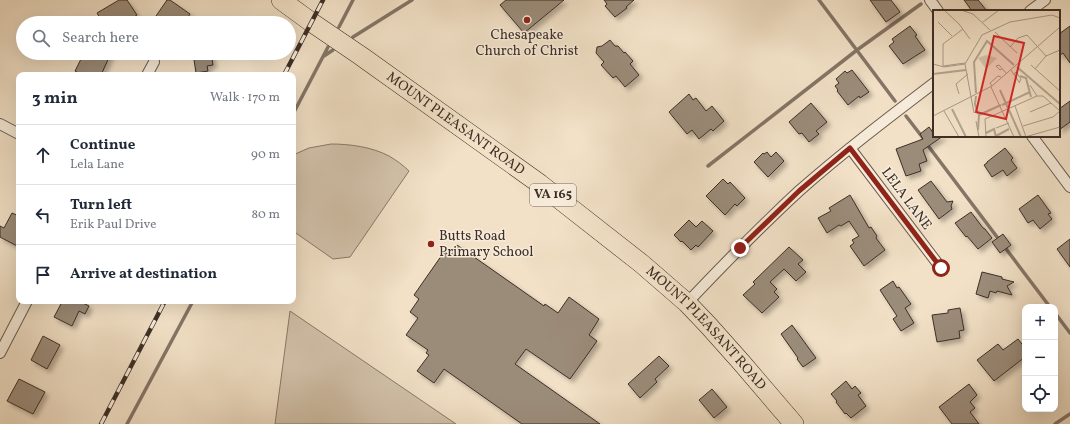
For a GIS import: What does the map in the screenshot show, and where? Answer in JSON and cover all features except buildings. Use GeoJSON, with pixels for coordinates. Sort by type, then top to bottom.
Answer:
{"type":"FeatureCollection","features":[{"type":"Feature","properties":{"kind":"highway","name":"MOUNT PLEASANT ROAD"},"geometry":{"type":"LineString","coordinates":[[281,0],[540,184],[642,264],[687,303],[741,362],[794,424]]}},
{"type":"Feature","properties":{"kind":"street"},"geometry":{"type":"LineString","coordinates":[[930,0],[937,10]]}},
{"type":"Feature","properties":{"kind":"street"},"geometry":{"type":"LineString","coordinates":[[1031,10],[1045,0]]}},
{"type":"Feature","properties":{"kind":"street"},"geometry":{"type":"LineString","coordinates":[[149,72],[154,62]]}},
{"type":"Feature","properties":{"kind":"street"},"geometry":{"type":"LineString","coordinates":[[687,303],[762,226],[799,191],[850,148],[933,84]]}},
{"type":"Feature","properties":{"kind":"street"},"geometry":{"type":"LineString","coordinates":[[0,124],[16,132]]}},
{"type":"Feature","properties":{"kind":"street"},"geometry":{"type":"LineString","coordinates":[[1033,137],[1070,187]]}},
{"type":"Feature","properties":{"kind":"street","name":"LELA LANE"},"geometry":{"type":"LineString","coordinates":[[850,148],[941,268]]}},
{"type":"Feature","properties":{"kind":"street"},"geometry":{"type":"LineString","coordinates":[[0,353],[25,304]]}},
{"type":"Feature","properties":{"kind":"shaded area"},"geometry":{"type":"Polygon","coordinates":[[[331,144],[353,145],[368,148],[392,158],[409,171],[350,257],[333,259],[296,233],[296,154],[309,148],[331,144]]]}},
{"type":"Feature","properties":{"kind":"shaded area"},"geometry":{"type":"Polygon","coordinates":[[[290,311],[456,424],[275,424],[290,311]]]}},
{"type":"Feature","properties":{"kind":"waterway"},"geometry":{"type":"LineString","coordinates":[[339,27],[353,0]]}},
{"type":"Feature","properties":{"kind":"waterway"},"geometry":{"type":"LineString","coordinates":[[353,37],[412,0]]}},
{"type":"Feature","properties":{"kind":"waterway"},"geometry":{"type":"LineString","coordinates":[[819,0],[895,101]]}},
{"type":"Feature","properties":{"kind":"waterway"},"geometry":{"type":"LineString","coordinates":[[708,166],[857,50],[921,4]]}},
{"type":"Feature","properties":{"kind":"waterway"},"geometry":{"type":"LineString","coordinates":[[296,108],[328,47]]}},
{"type":"Feature","properties":{"kind":"waterway"},"geometry":{"type":"LineString","coordinates":[[324,56],[333,50]]}},
{"type":"Feature","properties":{"kind":"waterway"},"geometry":{"type":"LineString","coordinates":[[906,116],[923,138]]}},
{"type":"Feature","properties":{"kind":"waterway"},"geometry":{"type":"LineString","coordinates":[[926,143],[1048,304]]}},
{"type":"Feature","properties":{"kind":"waterway"},"geometry":{"type":"LineString","coordinates":[[127,424],[191,304]]}},
{"type":"Feature","properties":{"kind":"waterway"},"geometry":{"type":"LineString","coordinates":[[1058,317],[1070,333]]}},
{"type":"Feature","properties":{"kind":"waterway"},"geometry":{"type":"LineString","coordinates":[[1055,424],[1070,414]]}},
{"type":"Feature","properties":{"kind":"railway"},"geometry":{"type":"LineString","coordinates":[[296,52],[323,0]]}},
{"type":"Feature","properties":{"kind":"railway"},"geometry":{"type":"LineString","coordinates":[[286,72],[292,60]]}},
{"type":"Feature","properties":{"kind":"railway"},"geometry":{"type":"LineString","coordinates":[[101,424],[163,304]]}},
{"type":"Feature","properties":{"kind":"place","name":"Chesapeake Church of Christ"},"geometry":{"type":"Point","coordinates":[527,20]}},
{"type":"Feature","properties":{"kind":"place","name":"Butts Road Primary School"},"geometry":{"type":"Point","coordinates":[431,244]}},
{"type":"Feature","properties":{"kind":"route"},"geometry":{"type":"LineString","coordinates":[[740,248],[799,191],[850,148],[941,268]]}}]}
